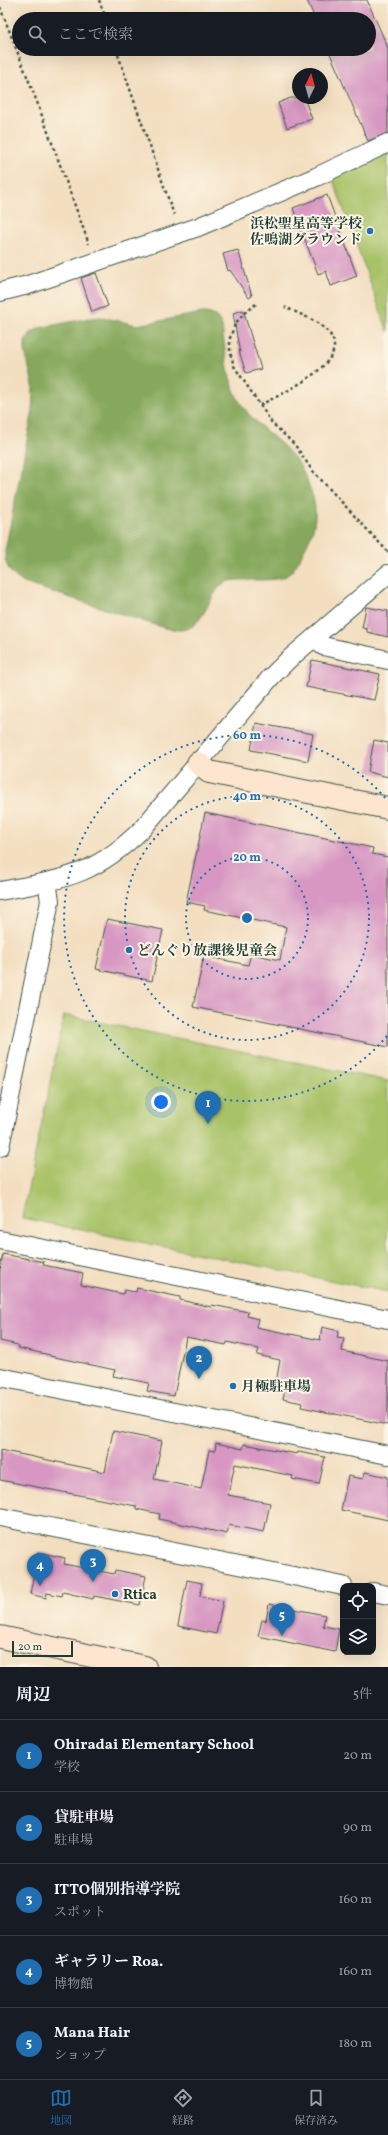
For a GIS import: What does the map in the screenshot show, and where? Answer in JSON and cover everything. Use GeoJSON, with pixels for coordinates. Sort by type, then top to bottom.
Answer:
{"type":"FeatureCollection","features":[{"type":"Feature","properties":{"kind":"street"},"geometry":{"type":"LineString","coordinates":[[0,292],[96,262],[180,233],[316,178],[388,143]]}},
{"type":"Feature","properties":{"kind":"street"},"geometry":{"type":"LineString","coordinates":[[0,891],[80,874],[103,862],[124,847],[143,828],[271,678],[315,637],[388,574]]}},
{"type":"Feature","properties":{"kind":"street"},"geometry":{"type":"LineString","coordinates":[[315,637],[323,646],[388,660]]}},
{"type":"Feature","properties":{"kind":"street"},"geometry":{"type":"LineString","coordinates":[[198,763],[209,772],[388,808]]}},
{"type":"Feature","properties":{"kind":"street"},"geometry":{"type":"LineString","coordinates":[[0,1147],[50,901],[47,882]]}},
{"type":"Feature","properties":{"kind":"street"},"geometry":{"type":"LineString","coordinates":[[0,1240],[388,1319]]}},
{"type":"Feature","properties":{"kind":"street"},"geometry":{"type":"LineString","coordinates":[[0,1376],[388,1455]]}},
{"type":"Feature","properties":{"kind":"street"},"geometry":{"type":"LineString","coordinates":[[0,1516],[340,1585]]}},
{"type":"Feature","properties":{"kind":"street"},"geometry":{"type":"LineString","coordinates":[[376,1593],[388,1595]]}},
{"type":"Feature","properties":{"kind":"street"},"geometry":{"type":"LineString","coordinates":[[0,1638],[145,1667]]}},
{"type":"Feature","properties":{"kind":"path"},"geometry":{"type":"LineString","coordinates":[[99,0],[103,12]]}},
{"type":"Feature","properties":{"kind":"path"},"geometry":{"type":"LineString","coordinates":[[0,7],[12,38]]}},
{"type":"Feature","properties":{"kind":"path"},"geometry":{"type":"LineString","coordinates":[[19,56],[96,262]]}},
{"type":"Feature","properties":{"kind":"path"},"geometry":{"type":"LineString","coordinates":[[118,56],[180,233]]}},
{"type":"Feature","properties":{"kind":"path"},"geometry":{"type":"LineString","coordinates":[[256,304],[244,313],[235,324],[230,338],[230,352],[234,366],[272,423],[295,445],[312,470],[388,552]]}},
{"type":"Feature","properties":{"kind":"path"},"geometry":{"type":"LineString","coordinates":[[260,405],[313,375],[332,356],[334,344],[329,332],[320,325],[285,307]]}},
{"type":"Feature","properties":{"kind":"green space","name":"浜松聖星高等学校 佐鳴湖グラウンド"},"geometry":{"type":"Polygon","coordinates":[[[388,150],[388,332],[332,177],[388,150]]]}},
{"type":"Feature","properties":{"kind":"green space"},"geometry":{"type":"Polygon","coordinates":[[[202,313],[215,316],[222,326],[227,362],[237,397],[249,415],[297,461],[311,491],[315,505],[314,526],[295,566],[290,573],[280,578],[266,580],[236,580],[222,584],[216,591],[197,623],[189,628],[180,630],[165,628],[24,583],[9,570],[5,551],[32,415],[33,385],[25,351],[25,341],[31,333],[39,328],[90,318],[101,317],[137,325],[202,313]]]}},
{"type":"Feature","properties":{"kind":"green space"},"geometry":{"type":"Polygon","coordinates":[[[64,1015],[388,1081],[388,1292],[22,1218],[64,1015]]]}},
{"type":"Feature","properties":{"kind":"building"},"geometry":{"type":"Polygon","coordinates":[[[307,0],[367,0],[372,12],[312,12],[307,0]]]}},
{"type":"Feature","properties":{"kind":"building"},"geometry":{"type":"Polygon","coordinates":[[[376,21],[388,48],[388,133],[368,141],[331,56],[376,56],[376,21]]]}},
{"type":"Feature","properties":{"kind":"building"},"geometry":{"type":"Polygon","coordinates":[[[292,98],[292,104],[306,104],[312,119],[287,128],[278,103],[292,98]]]}},
{"type":"Feature","properties":{"kind":"building"},"geometry":{"type":"Polygon","coordinates":[[[327,195],[357,276],[331,286],[326,271],[318,274],[293,208],[327,195]]]}},
{"type":"Feature","properties":{"kind":"building"},"geometry":{"type":"Polygon","coordinates":[[[238,250],[252,296],[249,298],[230,270],[228,271],[223,254],[238,250]]]}},
{"type":"Feature","properties":{"kind":"building"},"geometry":{"type":"Polygon","coordinates":[[[96,273],[108,306],[92,312],[81,278],[96,273]]]}},
{"type":"Feature","properties":{"kind":"building"},"geometry":{"type":"Polygon","coordinates":[[[243,310],[261,369],[246,373],[240,354],[233,313],[243,310]]]}},
{"type":"Feature","properties":{"kind":"building"},"geometry":{"type":"Polygon","coordinates":[[[366,607],[388,611],[388,637],[367,632],[367,629],[362,628],[366,607]]]}},
{"type":"Feature","properties":{"kind":"building"},"geometry":{"type":"Polygon","coordinates":[[[312,660],[380,674],[374,700],[306,687],[312,660]]]}},
{"type":"Feature","properties":{"kind":"building"},"geometry":{"type":"Polygon","coordinates":[[[256,723],[313,734],[308,761],[251,750],[256,723]]]}},
{"type":"Feature","properties":{"kind":"building"},"geometry":{"type":"Polygon","coordinates":[[[374,740],[388,743],[388,777],[368,772],[374,740]]]}},
{"type":"Feature","properties":{"kind":"building"},"geometry":{"type":"Polygon","coordinates":[[[205,813],[373,848],[372,854],[388,857],[388,1047],[193,1007],[204,956],[248,965],[251,954],[280,960],[286,927],[204,910],[205,906],[186,902],[205,813]]]}},
{"type":"Feature","properties":{"kind":"building","name":"どんぐり放課後児童会"},"geometry":{"type":"Polygon","coordinates":[[[107,919],[163,930],[152,981],[96,969],[107,919]]]}},
{"type":"Feature","properties":{"kind":"building"},"geometry":{"type":"Polygon","coordinates":[[[3,1254],[44,1262],[43,1265],[83,1273],[81,1285],[123,1294],[124,1290],[136,1292],[137,1288],[180,1297],[180,1300],[211,1307],[212,1305],[248,1312],[247,1316],[258,1319],[256,1327],[320,1340],[322,1327],[339,1331],[337,1337],[344,1338],[342,1351],[388,1361],[388,1425],[301,1407],[302,1403],[283,1399],[286,1385],[276,1383],[280,1360],[257,1355],[259,1349],[227,1342],[226,1345],[186,1337],[174,1396],[147,1391],[149,1383],[113,1376],[115,1370],[18,1348],[18,1345],[0,1341],[0,1270],[3,1254]]]}},
{"type":"Feature","properties":{"kind":"building"},"geometry":{"type":"Polygon","coordinates":[[[113,1431],[162,1441],[154,1479],[201,1489],[209,1450],[215,1451],[216,1443],[243,1449],[244,1444],[297,1454],[298,1452],[325,1457],[319,1484],[292,1479],[293,1476],[235,1464],[228,1495],[270,1503],[264,1532],[229,1525],[227,1534],[159,1519],[160,1514],[136,1509],[136,1506],[0,1480],[0,1450],[105,1472],[113,1431]]]}},
{"type":"Feature","properties":{"kind":"building"},"geometry":{"type":"Polygon","coordinates":[[[365,1472],[388,1477],[388,1520],[341,1510],[348,1476],[363,1479],[365,1472]]]}},
{"type":"Feature","properties":{"kind":"building"},"geometry":{"type":"Polygon","coordinates":[[[38,1552],[65,1558],[64,1564],[114,1574],[115,1570],[146,1576],[140,1605],[94,1596],[93,1599],[63,1592],[62,1596],[47,1593],[46,1598],[30,1594],[38,1552]]]}},
{"type":"Feature","properties":{"kind":"building"},"geometry":{"type":"Polygon","coordinates":[[[187,1580],[202,1583],[200,1596],[223,1601],[216,1634],[178,1626],[187,1580]]]}},
{"type":"Feature","properties":{"kind":"building"},"geometry":{"type":"Polygon","coordinates":[[[269,1604],[325,1615],[323,1626],[339,1629],[335,1652],[258,1636],[262,1620],[266,1621],[269,1604]]]}},
{"type":"Feature","properties":{"kind":"place","name":"浜松聖星高等学校 佐鳴湖グラウンド"},"geometry":{"type":"Point","coordinates":[370,231]}},
{"type":"Feature","properties":{"kind":"place","name":"どんぐり放課後児童会"},"geometry":{"type":"Point","coordinates":[129,950]}},
{"type":"Feature","properties":{"kind":"place","name":"Ohiradai Elementary School"},"geometry":{"type":"Point","coordinates":[208,1124]}},
{"type":"Feature","properties":{"kind":"place","name":"貸駐車場"},"geometry":{"type":"Point","coordinates":[199,1379]}},
{"type":"Feature","properties":{"kind":"place","name":"月極駐車場"},"geometry":{"type":"Point","coordinates":[233,1386]}},
{"type":"Feature","properties":{"kind":"place","name":"ITTO個別指導学院"},"geometry":{"type":"Point","coordinates":[93,1582]}},
{"type":"Feature","properties":{"kind":"place","name":"ギャラリー Roa."},"geometry":{"type":"Point","coordinates":[40,1586]}},
{"type":"Feature","properties":{"kind":"place","name":"Rtica"},"geometry":{"type":"Point","coordinates":[115,1594]}},
{"type":"Feature","properties":{"kind":"place","name":"Mana Hair"},"geometry":{"type":"Point","coordinates":[282,1636]}}]}
